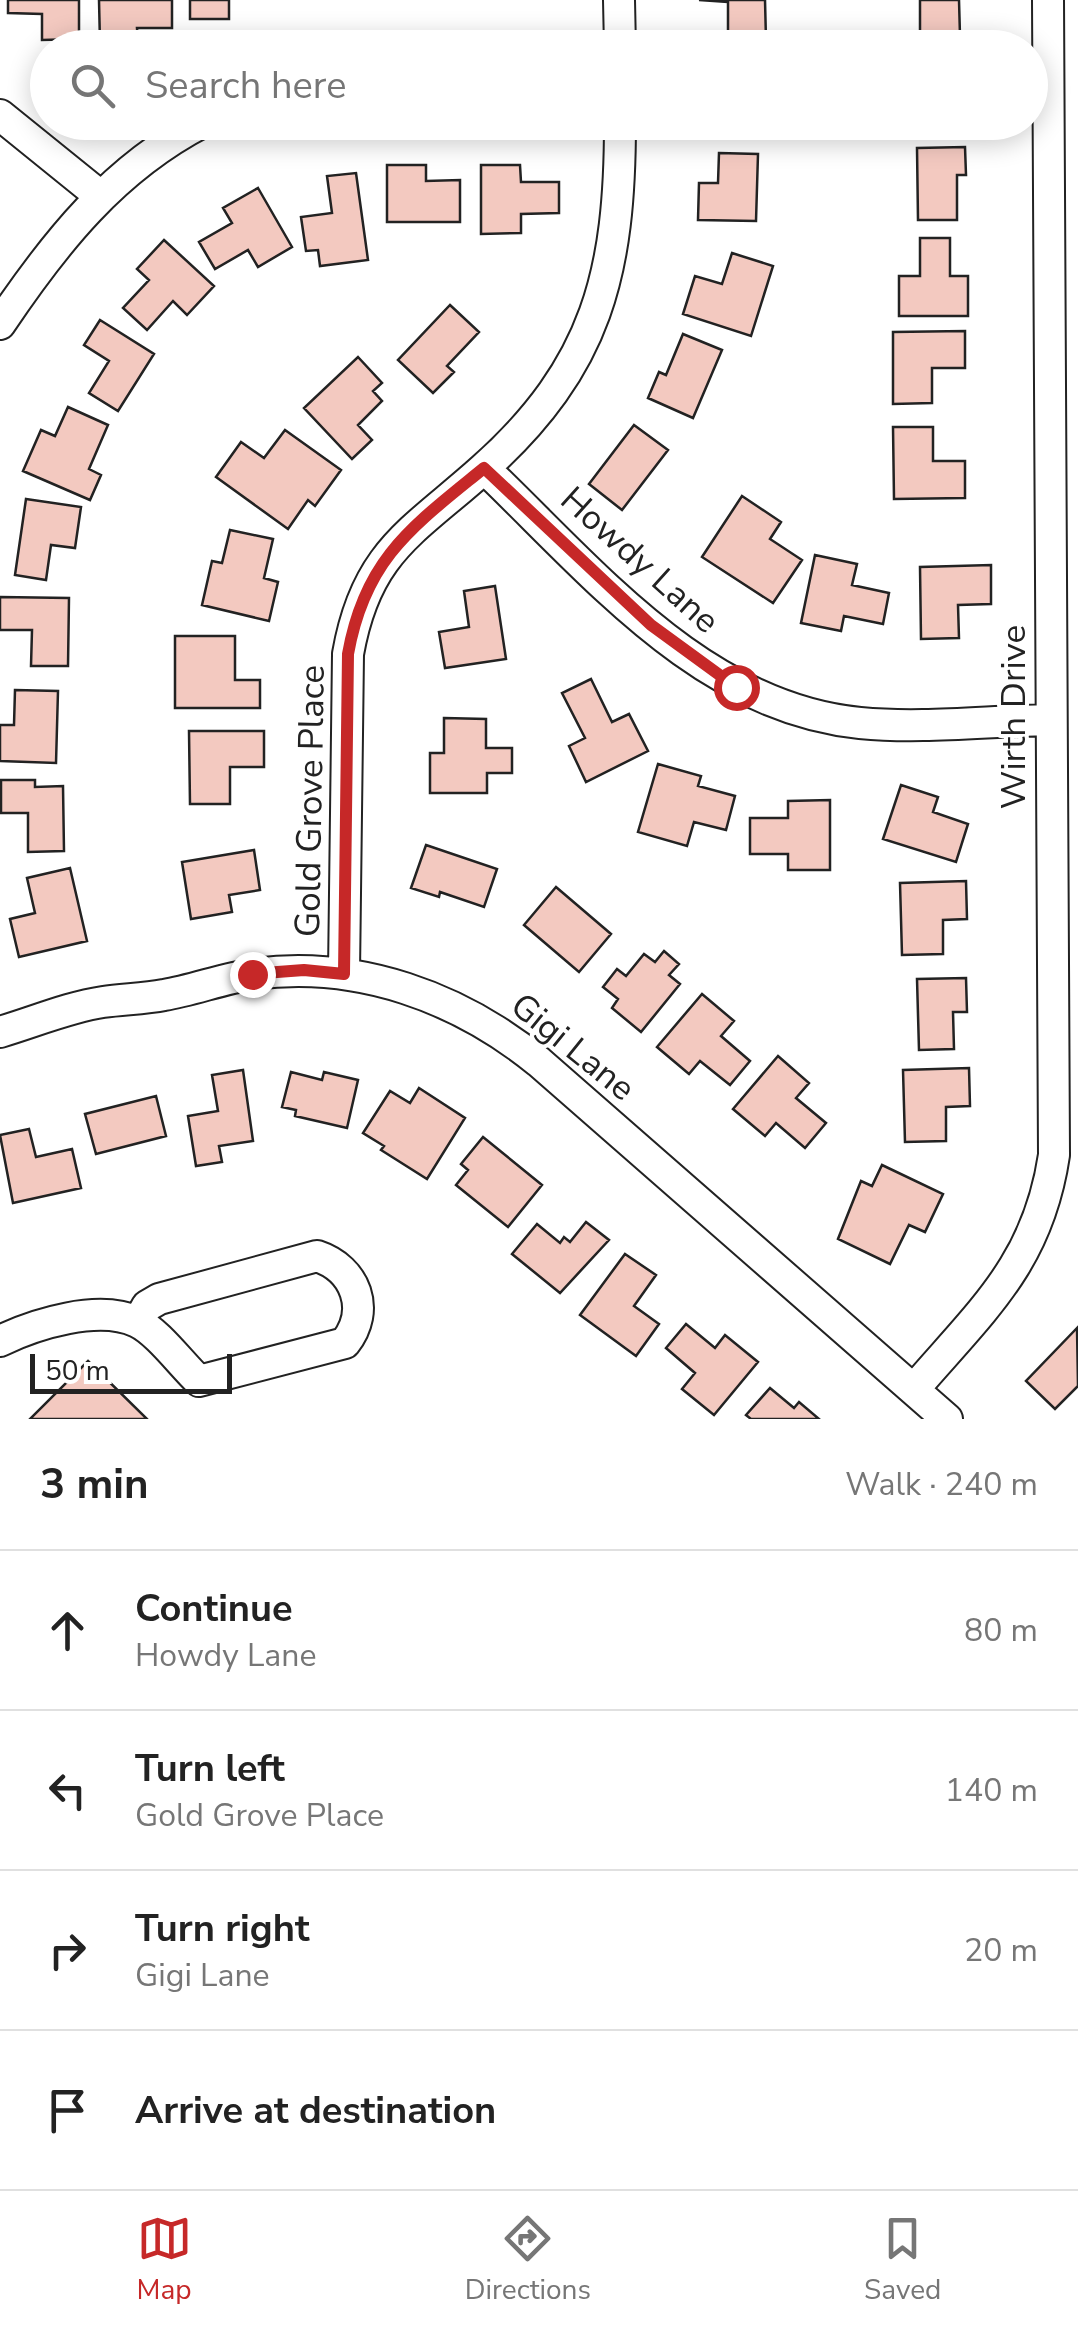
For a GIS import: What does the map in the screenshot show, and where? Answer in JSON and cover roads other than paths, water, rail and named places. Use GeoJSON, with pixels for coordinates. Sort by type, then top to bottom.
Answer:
{"type":"FeatureCollection","features":[{"type":"Feature","properties":{"kind":"street"},"geometry":{"type":"LineString","coordinates":[[619,0],[620,30]]}},
{"type":"Feature","properties":{"kind":"street","name":"Wirth Drive"},"geometry":{"type":"LineString","coordinates":[[914,1388],[1010,1277],[1028,1249],[1048,1194],[1054,1156],[1048,0]]}},
{"type":"Feature","properties":{"kind":"street"},"geometry":{"type":"LineString","coordinates":[[0,116],[99,196]]}},
{"type":"Feature","properties":{"kind":"street"},"geometry":{"type":"LineString","coordinates":[[0,324],[52,250],[99,196],[172,140]]}},
{"type":"Feature","properties":{"kind":"street","name":"Gold Grove Place"},"geometry":{"type":"LineString","coordinates":[[344,974],[348,654],[352,630],[374,576],[404,534],[484,468],[544,406],[590,329],[612,260],[618,220],[620,140]]}},
{"type":"Feature","properties":{"kind":"street","name":"Howdy Lane"},"geometry":{"type":"LineString","coordinates":[[484,468],[651,625],[736,687],[787,708],[858,723],[1050,720]]}},
{"type":"Feature","properties":{"kind":"street","name":"Gigi Lane"},"geometry":{"type":"LineString","coordinates":[[0,1032],[100,1002],[162,996],[252,974],[304,970],[398,986],[462,1010],[505,1035],[946,1419]]}},
{"type":"Feature","properties":{"kind":"street"},"geometry":{"type":"LineString","coordinates":[[0,1341],[46,1324],[108,1316],[138,1322],[198,1381],[345,1343],[356,1330],[361,1309],[348,1274],[336,1262],[318,1256],[160,1299],[147,1306],[138,1322]]}}]}
